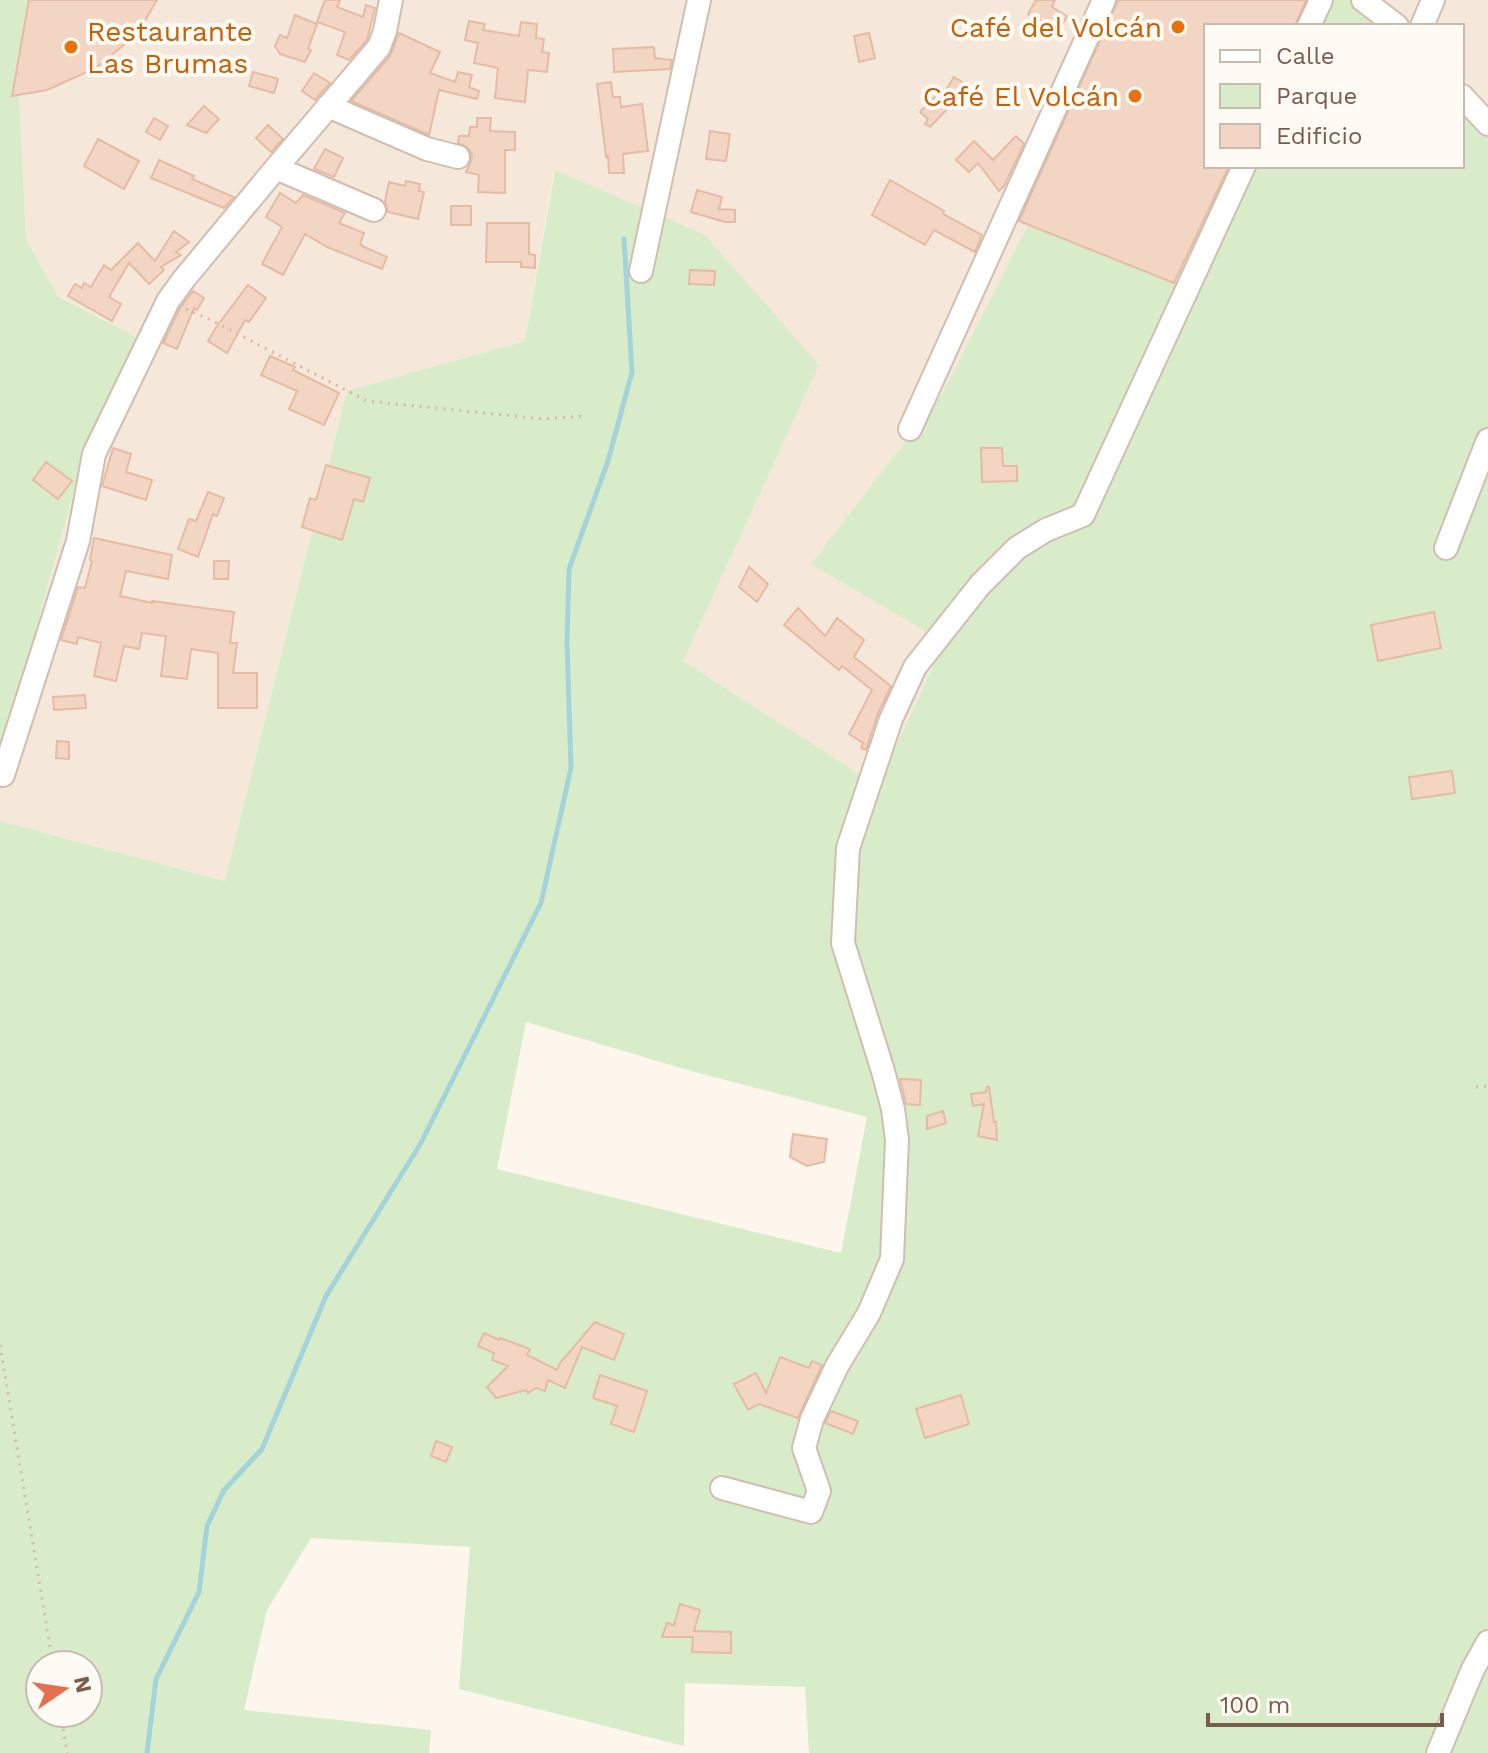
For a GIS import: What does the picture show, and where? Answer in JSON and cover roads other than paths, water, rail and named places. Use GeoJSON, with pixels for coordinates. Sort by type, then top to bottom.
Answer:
{"type":"FeatureCollection","features":[{"type":"Feature","properties":{"kind":"street"},"geometry":{"type":"LineString","coordinates":[[3,775],[78,541],[94,454],[168,301],[379,47],[391,0]]}},
{"type":"Feature","properties":{"kind":"street"},"geometry":{"type":"LineString","coordinates":[[641,271],[699,0]]}},
{"type":"Feature","properties":{"kind":"street"},"geometry":{"type":"LineString","coordinates":[[910,429],[1104,0]]}},
{"type":"Feature","properties":{"kind":"street"},"geometry":{"type":"LineString","coordinates":[[1310,24],[1321,0]]}},
{"type":"Feature","properties":{"kind":"street"},"geometry":{"type":"LineString","coordinates":[[1363,0],[1394,24]]}},
{"type":"Feature","properties":{"kind":"street"},"geometry":{"type":"LineString","coordinates":[[1423,24],[1433,0]]}},
{"type":"Feature","properties":{"kind":"street"},"geometry":{"type":"LineString","coordinates":[[1464,98],[1488,124]]}},
{"type":"Feature","properties":{"kind":"street"},"geometry":{"type":"LineString","coordinates":[[328,106],[427,149],[458,157]]}},
{"type":"Feature","properties":{"kind":"street"},"geometry":{"type":"LineString","coordinates":[[276,168],[374,210]]}},
{"type":"Feature","properties":{"kind":"street"},"geometry":{"type":"LineString","coordinates":[[722,1488],[811,1512],[819,1491],[804,1448],[812,1419],[837,1366],[869,1313],[892,1259],[897,1140],[893,1109],[843,943],[848,848],[891,719],[915,667],[980,585],[1017,548],[1046,530],[1083,515],[1243,168]]}},
{"type":"Feature","properties":{"kind":"street"},"geometry":{"type":"LineString","coordinates":[[1446,548],[1488,440]]}},
{"type":"Feature","properties":{"kind":"street"},"geometry":{"type":"LineString","coordinates":[[1438,1753],[1473,1669],[1488,1642]]}},
{"type":"Feature","properties":{"kind":"waterway"},"geometry":{"type":"LineString","coordinates":[[147,1753],[156,1679],[199,1592],[207,1526],[224,1490],[262,1449],[326,1296],[421,1143],[541,903],[571,768],[567,641],[569,569],[608,461],[632,372],[624,239]]}},
{"type":"Feature","properties":{"kind":"place","name":"Café del Volcán"},"geometry":{"type":"Point","coordinates":[1178,27]}},
{"type":"Feature","properties":{"kind":"place","name":"Restaurante Las Brumas"},"geometry":{"type":"Point","coordinates":[71,47]}},
{"type":"Feature","properties":{"kind":"place","name":"Café El Volcán"},"geometry":{"type":"Point","coordinates":[1135,96]}}]}
